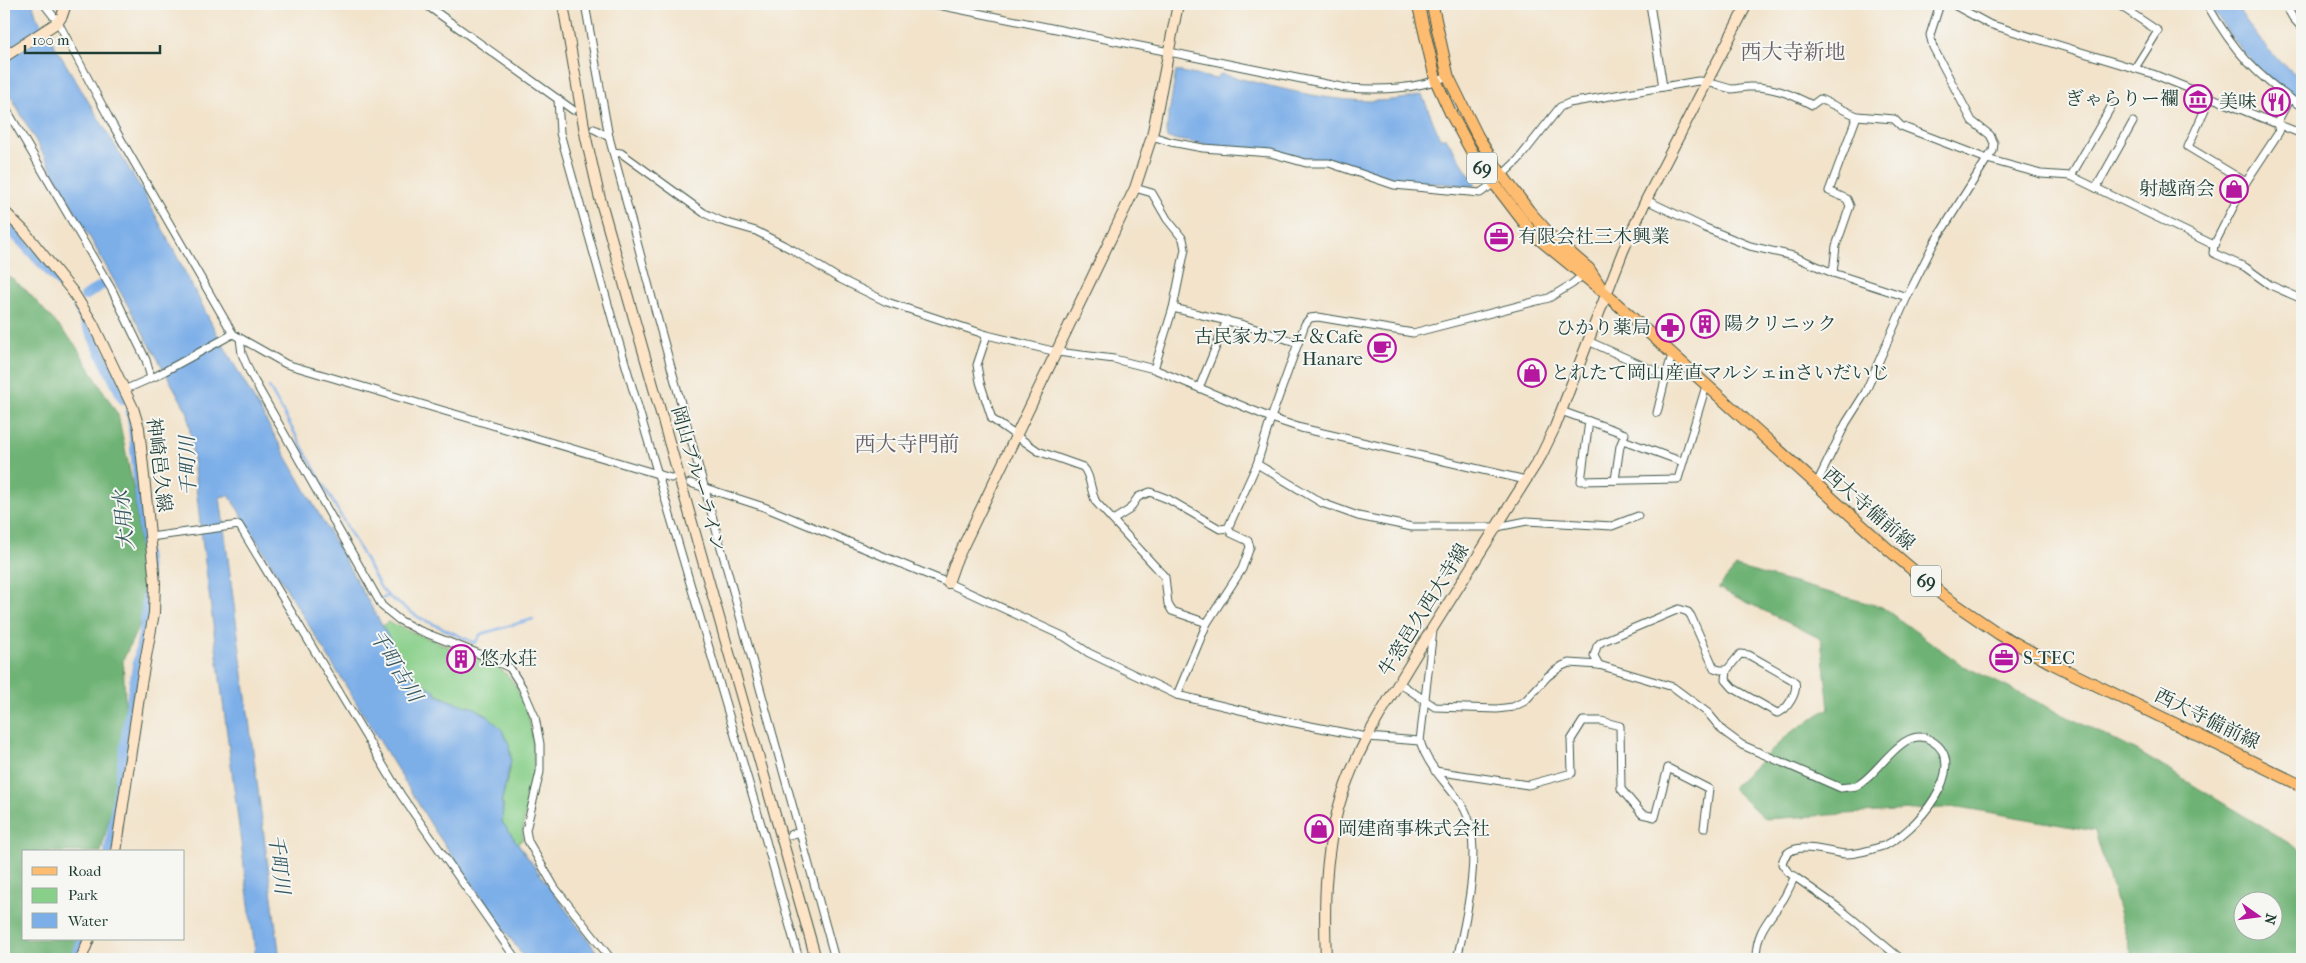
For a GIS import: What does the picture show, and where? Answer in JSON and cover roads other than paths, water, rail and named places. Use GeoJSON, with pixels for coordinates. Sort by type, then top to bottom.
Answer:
{"type":"FeatureCollection","features":[{"type":"Feature","properties":{"kind":"main road"},"geometry":{"type":"LineString","coordinates":[[4,57],[58,22],[66,4]]}},
{"type":"Feature","properties":{"kind":"main road","name":"岡山ブルーライン"},"geometry":{"type":"LineString","coordinates":[[563,4],[586,138],[599,195],[816,959]]}},
{"type":"Feature","properties":{"kind":"main road"},"geometry":{"type":"LineString","coordinates":[[948,583],[955,563],[1135,188],[1152,136],[1178,4]]}},
{"type":"Feature","properties":{"kind":"main road","name":"西大寺備前線"},"geometry":{"type":"LineString","coordinates":[[1418,4],[1436,81],[1473,153],[1493,184],[1533,234],[1606,294],[1816,485],[1945,597],[1999,634],[2051,663],[2302,786]]}},
{"type":"Feature","properties":{"kind":"main road","name":"西大寺備前線"},"geometry":{"type":"LineString","coordinates":[[1432,4],[1448,76],[1477,135],[1502,175],[1553,238],[1589,269],[1606,294]]}},
{"type":"Feature","properties":{"kind":"main road","name":"牛窓邑久西大寺線"},"geometry":{"type":"LineString","coordinates":[[1326,959],[1325,884],[1332,835],[1349,778],[1367,737],[1399,683],[1541,456],[1646,200],[1745,4]]}},
{"type":"Feature","properties":{"kind":"main road","name":"神崎邑久線"},"geometry":{"type":"LineString","coordinates":[[4,211],[24,231],[73,292],[93,324],[134,408],[139,428],[155,583],[154,613],[141,684],[116,850]]}},
{"type":"Feature","properties":{"kind":"main road"},"geometry":{"type":"LineString","coordinates":[[81,959],[89,940]]}},
{"type":"Feature","properties":{"kind":"street"},"geometry":{"type":"LineString","coordinates":[[44,4],[58,22],[111,122],[232,334],[286,364],[671,478]]}},
{"type":"Feature","properties":{"kind":"street"},"geometry":{"type":"LineString","coordinates":[[425,4],[573,110]]}},
{"type":"Feature","properties":{"kind":"street"},"geometry":{"type":"LineString","coordinates":[[585,4],[613,152],[835,959]]}},
{"type":"Feature","properties":{"kind":"street"},"geometry":{"type":"LineString","coordinates":[[933,4],[1346,88],[1394,89],[1436,81],[1448,76]]}},
{"type":"Feature","properties":{"kind":"street"},"geometry":{"type":"LineString","coordinates":[[1650,4],[1663,87]]}},
{"type":"Feature","properties":{"kind":"street"},"geometry":{"type":"LineString","coordinates":[[1816,485],[1846,423],[1865,393],[1907,297],[1934,243],[1993,151],[1994,143],[1990,135],[1972,121],[1933,47],[1930,35],[1940,4]]}},
{"type":"Feature","properties":{"kind":"street"},"geometry":{"type":"LineString","coordinates":[[1952,4],[1989,24],[2135,68],[2210,96],[2302,134]]}},
{"type":"Feature","properties":{"kind":"street"},"geometry":{"type":"LineString","coordinates":[[2207,4],[2244,60],[2270,85],[2302,107]]}},
{"type":"Feature","properties":{"kind":"street"},"geometry":{"type":"LineString","coordinates":[[2285,4],[2293,18],[2302,28]]}},
{"type":"Feature","properties":{"kind":"street"},"geometry":{"type":"LineString","coordinates":[[2119,5],[2158,31],[2135,68]]}},
{"type":"Feature","properties":{"kind":"street"},"geometry":{"type":"LineString","coordinates":[[1152,136],[1203,148],[1270,153],[1306,163],[1329,163],[1394,185],[1480,192],[1493,184],[1518,160],[1560,107],[1568,103],[1707,81],[1734,89],[1748,87],[1773,88],[1812,104],[1820,99],[1857,116],[1894,119],[1901,126],[1987,159],[2041,174],[2071,176],[2214,245]]}},
{"type":"Feature","properties":{"kind":"street"},"geometry":{"type":"LineString","coordinates":[[2210,96],[2188,147],[2246,182]]}},
{"type":"Feature","properties":{"kind":"street"},"geometry":{"type":"LineString","coordinates":[[2290,98],[2277,123],[2279,132],[2246,182],[2214,245],[2212,253],[2245,267],[2270,284],[2302,299]]}},
{"type":"Feature","properties":{"kind":"street"},"geometry":{"type":"LineString","coordinates":[[558,99],[560,133],[658,474],[770,840],[799,959]]}},
{"type":"Feature","properties":{"kind":"street"},"geometry":{"type":"LineString","coordinates":[[4,105],[80,239],[112,290],[154,377]]}},
{"type":"Feature","properties":{"kind":"street"},"geometry":{"type":"LineString","coordinates":[[2071,176],[2111,107]]}},
{"type":"Feature","properties":{"kind":"street"},"geometry":{"type":"LineString","coordinates":[[1833,273],[1836,246],[1850,206],[1847,199],[1829,191],[1857,116]]}},
{"type":"Feature","properties":{"kind":"street"},"geometry":{"type":"LineString","coordinates":[[2096,188],[2133,122]]}},
{"type":"Feature","properties":{"kind":"street"},"geometry":{"type":"LineString","coordinates":[[594,129],[610,138]]}},
{"type":"Feature","properties":{"kind":"street"},"geometry":{"type":"LineString","coordinates":[[613,152],[621,154],[704,213],[721,221],[756,231],[793,250],[838,278],[887,302],[987,335],[1057,352],[1114,359],[1154,369],[1271,418],[1301,428],[1526,480]]}},
{"type":"Feature","properties":{"kind":"street"},"geometry":{"type":"LineString","coordinates":[[1135,188],[1152,193],[1167,219],[1183,239],[1185,250],[1173,308],[1154,369]]}},
{"type":"Feature","properties":{"kind":"street"},"geometry":{"type":"LineString","coordinates":[[1646,200],[1703,227],[1750,246],[1793,256],[1833,273],[1907,297]]}},
{"type":"Feature","properties":{"kind":"street"},"geometry":{"type":"LineString","coordinates":[[1228,528],[1257,464],[1271,418],[1298,343],[1305,324],[1310,318],[1318,317],[1413,333],[1550,298],[1582,276]]}},
{"type":"Feature","properties":{"kind":"street"},"geometry":{"type":"LineString","coordinates":[[1173,308],[1227,320],[1298,343]]}},
{"type":"Feature","properties":{"kind":"street"},"geometry":{"type":"LineString","coordinates":[[1199,388],[1227,320]]}},
{"type":"Feature","properties":{"kind":"street"},"geometry":{"type":"LineString","coordinates":[[124,390],[154,377],[232,334]]}},
{"type":"Feature","properties":{"kind":"street"},"geometry":{"type":"LineString","coordinates":[[987,335],[977,365],[980,382],[992,419],[1038,450],[1084,467],[1088,472],[1091,491],[1096,502],[1165,577],[1168,604],[1172,611],[1207,623]]}},
{"type":"Feature","properties":{"kind":"street"},"geometry":{"type":"LineString","coordinates":[[240,338],[242,354],[251,375],[382,606],[399,620],[418,630],[510,668],[522,687],[535,716],[540,744],[540,772],[526,830],[528,841],[556,888],[611,959]]}},
{"type":"Feature","properties":{"kind":"street"},"geometry":{"type":"LineString","coordinates":[[1588,341],[1666,376]]}},
{"type":"Feature","properties":{"kind":"street"},"geometry":{"type":"LineString","coordinates":[[1657,413],[1672,355]]}},
{"type":"Feature","properties":{"kind":"street"},"geometry":{"type":"LineString","coordinates":[[1589,421],[1581,481],[1678,479],[1706,386]]}},
{"type":"Feature","properties":{"kind":"street"},"geometry":{"type":"LineString","coordinates":[[1561,411],[1625,434],[1615,480]]}},
{"type":"Feature","properties":{"kind":"street"},"geometry":{"type":"LineString","coordinates":[[1623,440],[1683,462]]}},
{"type":"Feature","properties":{"kind":"street"},"geometry":{"type":"LineString","coordinates":[[1257,464],[1322,504],[1358,516],[1412,527],[1497,527],[1527,521],[1612,526],[1638,516]]}},
{"type":"Feature","properties":{"kind":"street"},"geometry":{"type":"LineString","coordinates":[[690,483],[772,510],[948,583],[1065,637],[1089,653],[1177,695],[1281,720],[1367,737],[1420,741]]}},
{"type":"Feature","properties":{"kind":"street"},"geometry":{"type":"LineString","coordinates":[[1113,520],[1129,510],[1138,497],[1150,492],[1168,499],[1220,529],[1228,528]]}},
{"type":"Feature","properties":{"kind":"street"},"geometry":{"type":"LineString","coordinates":[[150,536],[239,525],[401,795],[516,959]]}},
{"type":"Feature","properties":{"kind":"street"},"geometry":{"type":"LineString","coordinates":[[1177,695],[1207,623],[1242,568],[1250,548],[1248,541],[1231,533],[1228,528]]}},
{"type":"Feature","properties":{"kind":"street"},"geometry":{"type":"LineString","coordinates":[[1599,665],[1594,656],[1597,646],[1601,642],[1679,609],[1688,612],[1691,616],[1714,668],[1723,671],[1727,670],[1740,654],[1749,655],[1791,679],[1795,682],[1796,690],[1784,710],[1780,713],[1774,712],[1729,685],[1725,675],[1727,670]]}},
{"type":"Feature","properties":{"kind":"street"},"geometry":{"type":"LineString","coordinates":[[1433,627],[1420,741],[1425,758],[1462,805],[1469,818],[1474,844],[1463,933],[1456,959]]}},
{"type":"Feature","properties":{"kind":"street"},"geometry":{"type":"LineString","coordinates":[[1399,683],[1435,707],[1497,709],[1513,707],[1525,701],[1548,676],[1562,666],[1569,664],[1599,665],[1673,687],[1708,713],[1723,731],[1742,745],[1841,788],[1856,786],[1906,741],[1918,737],[1928,738],[1940,745],[1948,766],[1935,797],[1905,833],[1886,845],[1857,853],[1836,853],[1810,848],[1791,850],[1783,858],[1782,864],[1784,868],[1840,908],[1901,959]]}},
{"type":"Feature","properties":{"kind":"street"},"geometry":{"type":"LineString","coordinates":[[1435,771],[1528,785],[1572,773],[1572,740],[1583,722],[1601,721],[1620,726],[1621,789],[1642,814],[1655,817],[1668,768],[1710,789],[1704,828]]}},
{"type":"Feature","properties":{"kind":"street"},"geometry":{"type":"LineString","coordinates":[[790,835],[799,832]]}},
{"type":"Feature","properties":{"kind":"street"},"geometry":{"type":"LineString","coordinates":[[1756,959],[1756,952],[1764,924],[1784,898],[1795,876]]}},
{"type":"Feature","properties":{"kind":"water","name":"千町古川"},"geometry":{"type":"Polygon","coordinates":[[[4,4],[33,4],[36,15],[145,195],[217,334],[410,675],[436,692],[435,694],[453,702],[475,708],[489,717],[502,730],[509,744],[511,761],[501,803],[503,804],[502,822],[602,959],[525,959],[435,831],[229,495],[220,497],[280,959],[256,959],[200,523],[188,413],[4,84],[4,4]]]}},
{"type":"Feature","properties":{"kind":"water"},"geometry":{"type":"Polygon","coordinates":[[[2209,4],[2235,4],[2272,54],[2302,79],[2302,103],[2273,81],[2250,59],[2229,34],[2209,4]]]}},
{"type":"Feature","properties":{"kind":"water"},"geometry":{"type":"Polygon","coordinates":[[[1176,71],[1216,79],[1220,74],[1295,92],[1346,100],[1397,100],[1422,95],[1440,138],[1446,138],[1476,185],[1399,180],[1356,166],[1330,160],[1302,158],[1272,149],[1213,146],[1167,138],[1166,132],[1176,71]]]}},
{"type":"Feature","properties":{"kind":"waterway","name":"大用水"},"geometry":{"type":"LineString","coordinates":[[4,223],[60,283]]}},
{"type":"Feature","properties":{"kind":"waterway"},"geometry":{"type":"LineString","coordinates":[[85,296],[105,283]]}},
{"type":"Feature","properties":{"kind":"waterway","name":"大用水"},"geometry":{"type":"LineString","coordinates":[[78,307],[123,399]]}},
{"type":"Feature","properties":{"kind":"waterway"},"geometry":{"type":"LineString","coordinates":[[269,387],[381,588],[388,596]]}},
{"type":"Feature","properties":{"kind":"waterway","name":"大用水"},"geometry":{"type":"LineString","coordinates":[[109,850],[133,688],[145,623],[148,583],[132,416],[130,412]]}},
{"type":"Feature","properties":{"kind":"waterway"},"geometry":{"type":"LineString","coordinates":[[381,599],[388,596],[418,617],[475,643],[481,634],[533,619]]}},
{"type":"Feature","properties":{"kind":"waterway","name":"大用水"},"geometry":{"type":"LineString","coordinates":[[75,959],[83,940]]}},
{"type":"Feature","properties":{"kind":"place","name":"ぎゃらりー襴"},"geometry":{"type":"Point","coordinates":[2198,99]}},
{"type":"Feature","properties":{"kind":"place","name":"美味"},"geometry":{"type":"Point","coordinates":[2276,102]}},
{"type":"Feature","properties":{"kind":"place","name":"射越商会"},"geometry":{"type":"Point","coordinates":[2234,189]}},
{"type":"Feature","properties":{"kind":"place","name":"有限会社三木興業"},"geometry":{"type":"Point","coordinates":[1499,237]}},
{"type":"Feature","properties":{"kind":"place","name":"陽クリニック"},"geometry":{"type":"Point","coordinates":[1705,324]}},
{"type":"Feature","properties":{"kind":"place","name":"ひかり薬局"},"geometry":{"type":"Point","coordinates":[1670,328]}},
{"type":"Feature","properties":{"kind":"place","name":"古民家カフェ＆Cafe Hanare"},"geometry":{"type":"Point","coordinates":[1382,348]}},
{"type":"Feature","properties":{"kind":"place","name":"とれたて岡山産直マルシェinさいだいじ"},"geometry":{"type":"Point","coordinates":[1532,373]}},
{"type":"Feature","properties":{"kind":"place","name":"S-TEC"},"geometry":{"type":"Point","coordinates":[2004,658]}},
{"type":"Feature","properties":{"kind":"place","name":"悠水荘"},"geometry":{"type":"Point","coordinates":[461,659]}},
{"type":"Feature","properties":{"kind":"place","name":"岡建商事株式会社"},"geometry":{"type":"Point","coordinates":[1319,829]}},
{"type":"Feature","properties":{"kind":"district","name":"西大寺新地"},"geometry":{"type":"Point","coordinates":[1793,52]}},
{"type":"Feature","properties":{"kind":"district","name":"西大寺門前"},"geometry":{"type":"Point","coordinates":[907,444]}},
{"type":"Feature","properties":{"kind":"water label","name":"千町川"},"geometry":{"type":"Point","coordinates":[188,466]}},
{"type":"Feature","properties":{"kind":"water label","name":"千町川"},"geometry":{"type":"Point","coordinates":[279,864]}}]}
